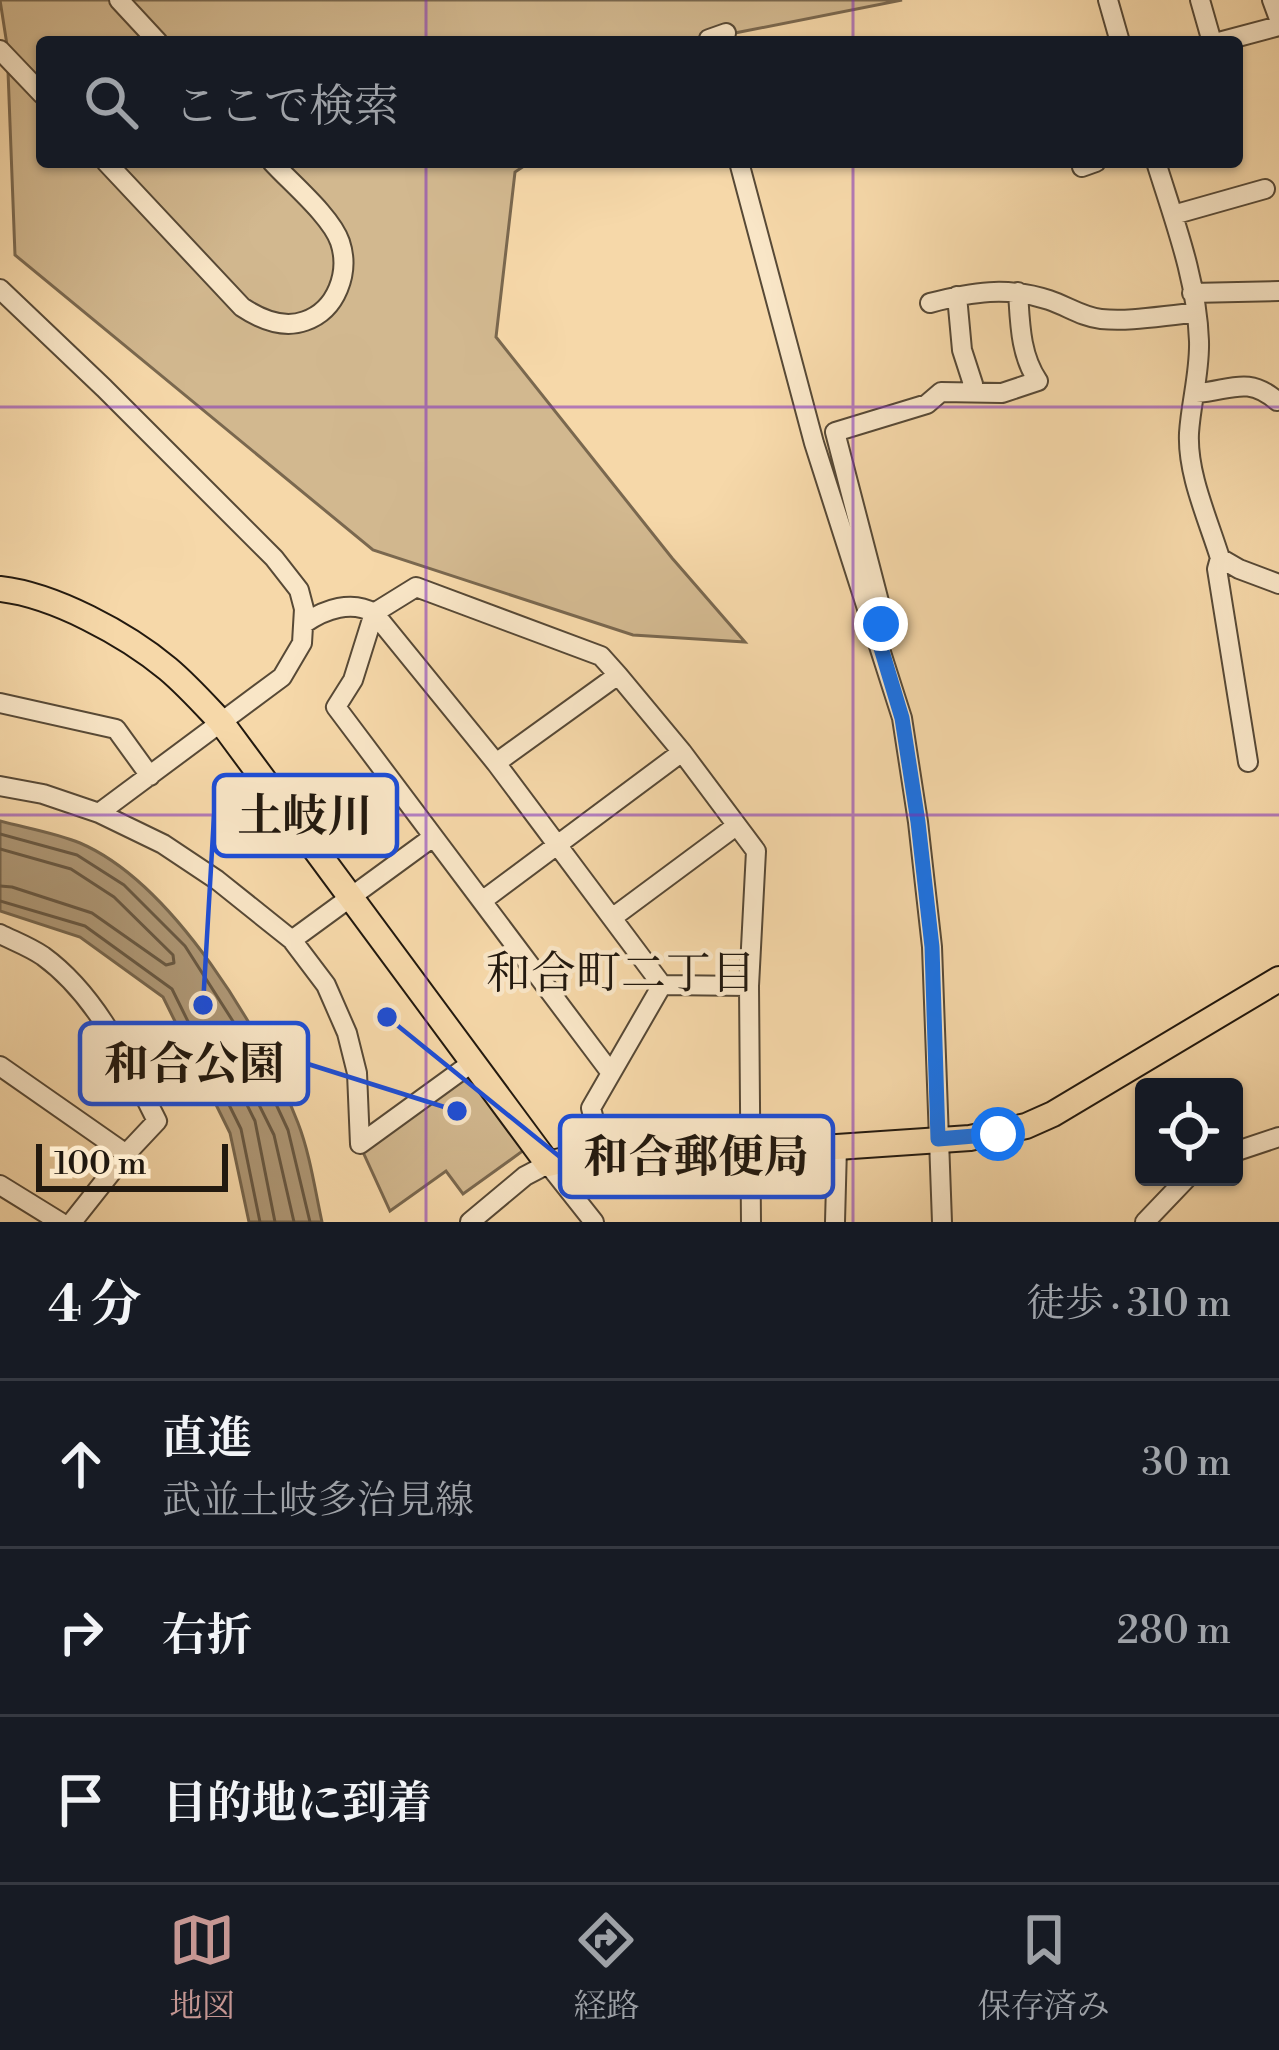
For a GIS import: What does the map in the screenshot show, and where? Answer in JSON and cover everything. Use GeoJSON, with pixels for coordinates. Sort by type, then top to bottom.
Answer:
{"type":"FeatureCollection","features":[{"type":"Feature","properties":{"kind":"main road"},"geometry":{"type":"LineString","coordinates":[[0,590],[76,612],[128,642],[167,668],[221,722],[548,1164],[622,1146],[837,1147],[998,1134],[1053,1114],[1279,979]]}},
{"type":"Feature","properties":{"kind":"street"},"geometry":{"type":"LineString","coordinates":[[118,0],[152,36]]}},
{"type":"Feature","properties":{"kind":"street"},"geometry":{"type":"LineString","coordinates":[[1108,0],[1118,36]]}},
{"type":"Feature","properties":{"kind":"street"},"geometry":{"type":"LineString","coordinates":[[1199,0],[1214,36]]}},
{"type":"Feature","properties":{"kind":"street"},"geometry":{"type":"LineString","coordinates":[[1235,36],[1279,22],[1272,0]]}},
{"type":"Feature","properties":{"kind":"street"},"geometry":{"type":"LineString","coordinates":[[0,50],[36,88]]}},
{"type":"Feature","properties":{"kind":"street"},"geometry":{"type":"LineString","coordinates":[[112,168],[242,307],[260,320],[283,324],[306,321],[337,295],[344,257],[328,221],[278,168]]}},
{"type":"Feature","properties":{"kind":"street"},"geometry":{"type":"LineString","coordinates":[[741,168],[814,443],[902,718],[932,947],[942,1222]]}},
{"type":"Feature","properties":{"kind":"street"},"geometry":{"type":"LineString","coordinates":[[1158,168],[1187,262],[1199,340],[1189,434],[1191,463],[1220,558],[1217,569],[1249,762]]}},
{"type":"Feature","properties":{"kind":"street"},"geometry":{"type":"LineString","coordinates":[[1173,215],[1265,189]]}},
{"type":"Feature","properties":{"kind":"street"},"geometry":{"type":"LineString","coordinates":[[0,290],[274,558],[299,590],[305,622],[302,643],[282,677],[99,813]]}},
{"type":"Feature","properties":{"kind":"street"},"geometry":{"type":"LineString","coordinates":[[930,303],[989,290],[1018,292],[1100,319],[1279,291]]}},
{"type":"Feature","properties":{"kind":"street"},"geometry":{"type":"LineString","coordinates":[[875,628],[883,617],[835,432],[928,404],[940,392],[1009,392],[1038,381],[1024,349],[1018,292]]}},
{"type":"Feature","properties":{"kind":"street"},"geometry":{"type":"LineString","coordinates":[[957,296],[962,350],[973,392]]}},
{"type":"Feature","properties":{"kind":"street"},"geometry":{"type":"LineString","coordinates":[[1196,393],[1246,385],[1277,401]]}},
{"type":"Feature","properties":{"kind":"street"},"geometry":{"type":"LineString","coordinates":[[1220,558],[1279,584]]}},
{"type":"Feature","properties":{"kind":"street"},"geometry":{"type":"LineString","coordinates":[[611,1073],[336,707],[353,680],[374,613],[416,587],[602,656],[682,752],[755,851],[749,986],[751,1222]]}},
{"type":"Feature","properties":{"kind":"street"},"geometry":{"type":"LineString","coordinates":[[305,622],[338,607],[364,607],[374,613],[496,764],[662,985]]}},
{"type":"Feature","properties":{"kind":"street"},"geometry":{"type":"LineString","coordinates":[[496,764],[618,675]]}},
{"type":"Feature","properties":{"kind":"street"},"geometry":{"type":"LineString","coordinates":[[0,703],[116,729],[150,776]]}},
{"type":"Feature","properties":{"kind":"street"},"geometry":{"type":"LineString","coordinates":[[482,901],[682,752]]}},
{"type":"Feature","properties":{"kind":"street"},"geometry":{"type":"LineString","coordinates":[[0,785],[99,813],[181,856],[292,940],[326,985],[347,1033],[356,1073],[360,1144],[473,1062]]}},
{"type":"Feature","properties":{"kind":"street"},"geometry":{"type":"LineString","coordinates":[[612,918],[736,826]]}},
{"type":"Feature","properties":{"kind":"street"},"geometry":{"type":"LineString","coordinates":[[292,940],[434,837]]}},
{"type":"Feature","properties":{"kind":"street"},"geometry":{"type":"LineString","coordinates":[[0,934],[42,956],[81,991],[121,1048],[157,1121],[72,1222]]}},
{"type":"Feature","properties":{"kind":"street"},"geometry":{"type":"LineString","coordinates":[[662,985],[749,986]]}},
{"type":"Feature","properties":{"kind":"street"},"geometry":{"type":"LineString","coordinates":[[602,1151],[591,1108],[662,985]]}},
{"type":"Feature","properties":{"kind":"street"},"geometry":{"type":"LineString","coordinates":[[0,1066],[126,1154]]}},
{"type":"Feature","properties":{"kind":"street"},"geometry":{"type":"LineString","coordinates":[[1243,1149],[1279,1137]]}},
{"type":"Feature","properties":{"kind":"street"},"geometry":{"type":"LineString","coordinates":[[835,1222],[837,1147]]}},
{"type":"Feature","properties":{"kind":"street"},"geometry":{"type":"LineString","coordinates":[[470,1222],[525,1176],[548,1164],[594,1222]]}},
{"type":"Feature","properties":{"kind":"street"},"geometry":{"type":"LineString","coordinates":[[0,1185],[60,1222]]}},
{"type":"Feature","properties":{"kind":"street"},"geometry":{"type":"LineString","coordinates":[[1145,1222],[1179,1186]]}},
{"type":"Feature","properties":{"kind":"shaded area"},"geometry":{"type":"Polygon","coordinates":[[[0,0],[902,0],[730,36],[36,36],[36,168],[521,168],[515,172],[496,337],[745,642],[633,635],[373,550],[15,255],[7,45],[0,0]]]}},
{"type":"Feature","properties":{"kind":"shaded area"},"geometry":{"type":"Polygon","coordinates":[[[470,1072],[524,1150],[463,1194],[446,1171],[390,1211],[363,1152],[470,1072]]]}},
{"type":"Feature","properties":{"kind":"water"},"geometry":{"type":"Polygon","coordinates":[[[0,821],[71,839],[115,863],[181,925],[238,1005],[282,1086],[306,1147],[322,1222],[249,1222],[230,1133],[163,997],[80,937],[0,911],[0,821]]]}},
{"type":"Feature","properties":{"kind":"place","name":"土岐川"},"geometry":{"type":"Point","coordinates":[203,1005]}},
{"type":"Feature","properties":{"kind":"place","name":"和合郵便局"},"geometry":{"type":"Point","coordinates":[387,1017]}},
{"type":"Feature","properties":{"kind":"place","name":"和合公園"},"geometry":{"type":"Point","coordinates":[457,1111]}},
{"type":"Feature","properties":{"kind":"district","name":"和合町二丁目"},"geometry":{"type":"Point","coordinates":[621,974]}},
{"type":"Feature","properties":{"kind":"route"},"geometry":{"type":"LineString","coordinates":[[881,624],[875,628],[902,718],[932,947],[938,1139],[998,1134]]}}]}
